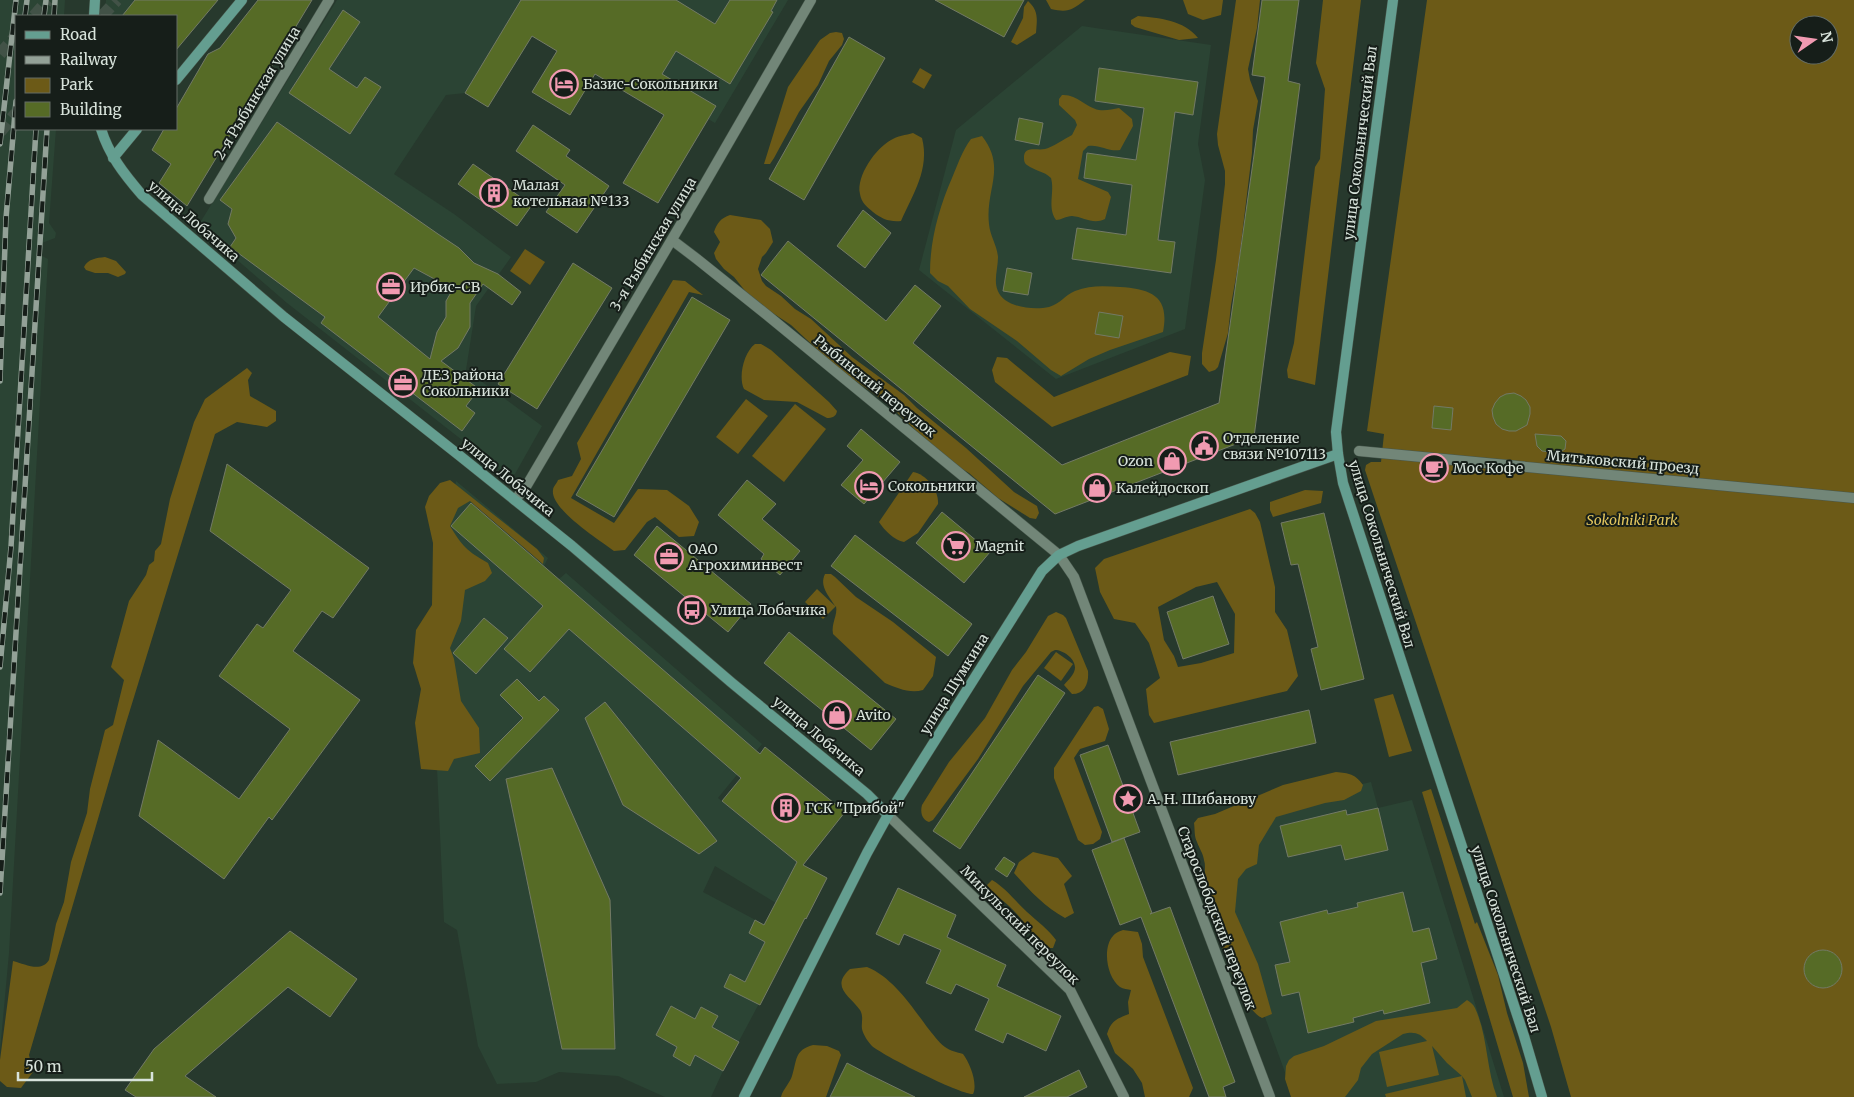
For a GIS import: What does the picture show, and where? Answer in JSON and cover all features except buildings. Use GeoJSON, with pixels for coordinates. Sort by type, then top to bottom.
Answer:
{"type":"FeatureCollection","features":[{"type":"Feature","properties":{"kind":"street"},"geometry":{"type":"LineString","coordinates":[[94,0],[94,15]]}},
{"type":"Feature","properties":{"kind":"street"},"geometry":{"type":"LineString","coordinates":[[178,78],[242,0]]}},
{"type":"Feature","properties":{"kind":"street","name":"2-я Рыбинская улица"},"geometry":{"type":"LineString","coordinates":[[209,199],[329,0]]}},
{"type":"Feature","properties":{"kind":"street","name":"3-я Рыбинская улица"},"geometry":{"type":"LineString","coordinates":[[515,500],[527,485],[811,0]]}},
{"type":"Feature","properties":{"kind":"street","name":"улица Сокольнический Вал"},"geometry":{"type":"LineString","coordinates":[[1393,0],[1336,432],[1338,454],[1343,483],[1524,1036],[1542,1097]]}},
{"type":"Feature","properties":{"kind":"street","name":"улица Лобачика"},"geometry":{"type":"LineString","coordinates":[[101,130],[105,144],[113,158],[142,195],[278,312],[515,500],[867,794],[888,815]]}},
{"type":"Feature","properties":{"kind":"street"},"geometry":{"type":"LineString","coordinates":[[113,158],[136,130]]}},
{"type":"Feature","properties":{"kind":"street","name":"Рыбинский переулок"},"geometry":{"type":"LineString","coordinates":[[672,240],[767,315],[1059,555]]}},
{"type":"Feature","properties":{"kind":"street","name":"Митьковский проезд"},"geometry":{"type":"LineString","coordinates":[[1359,451],[1854,498]]}},
{"type":"Feature","properties":{"kind":"street","name":"улица Шумкина"},"geometry":{"type":"LineString","coordinates":[[744,1097],[888,815],[1042,571],[1059,555],[1087,543],[1338,454]]}},
{"type":"Feature","properties":{"kind":"street","name":"Старослободский переулок"},"geometry":{"type":"LineString","coordinates":[[1059,555],[1074,577],[1270,1097]]}},
{"type":"Feature","properties":{"kind":"street","name":"Микульский переулок"},"geometry":{"type":"LineString","coordinates":[[888,815],[1070,990],[1124,1097]]}},
{"type":"Feature","properties":{"kind":"shaded area"},"geometry":{"type":"Polygon","coordinates":[[[0,0],[65,0],[64,15],[15,15],[15,130],[56,130],[49,223],[56,233],[55,238],[42,243],[40,255],[48,259],[9,953],[0,1051],[0,0]]]}},
{"type":"Feature","properties":{"kind":"shaded area"},"geometry":{"type":"Polygon","coordinates":[[[106,0],[218,0],[178,48],[178,15],[105,15],[106,0]]]}},
{"type":"Feature","properties":{"kind":"shaded area"},"geometry":{"type":"Polygon","coordinates":[[[337,0],[788,0],[715,123],[543,19],[488,107],[465,93],[446,95],[394,174],[454,214],[511,257],[476,306],[466,370],[542,426],[515,474],[508,476],[287,303],[198,226],[337,0]]]}},
{"type":"Feature","properties":{"kind":"shaded area"},"geometry":{"type":"Polygon","coordinates":[[[1082,26],[1211,45],[1198,144],[1205,180],[1185,329],[1056,379],[919,270],[956,130],[1082,26]]]}},
{"type":"Feature","properties":{"kind":"shaded area"},"geometry":{"type":"Polygon","coordinates":[[[456,481],[548,558],[544,566],[559,579],[566,573],[762,744],[718,798],[797,862],[776,903],[715,866],[703,892],[793,940],[711,1097],[665,1097],[618,1076],[559,1072],[536,1082],[497,1084],[478,1046],[457,930],[444,922],[437,768],[444,550],[456,481]]]}},
{"type":"Feature","properties":{"kind":"shaded area"},"geometry":{"type":"Polygon","coordinates":[[[1371,782],[1378,808],[1412,800],[1504,1097],[1294,1097],[1194,822],[1371,782]]]}},
{"type":"Feature","properties":{"kind":"green space"},"geometry":{"type":"Polygon","coordinates":[[[1046,0],[1085,0],[1073,8],[1062,11],[1051,9],[1046,0]]]}},
{"type":"Feature","properties":{"kind":"green space"},"geometry":{"type":"Polygon","coordinates":[[[1183,0],[1223,0],[1221,15],[1203,20],[1188,14],[1183,0]]]}},
{"type":"Feature","properties":{"kind":"green space"},"geometry":{"type":"Polygon","coordinates":[[[1236,0],[1260,0],[1257,28],[1248,69],[1258,101],[1253,130],[1239,260],[1228,333],[1218,367],[1209,372],[1202,364],[1202,353],[1225,184],[1225,171],[1217,134],[1236,0]]]}},
{"type":"Feature","properties":{"kind":"green space"},"geometry":{"type":"Polygon","coordinates":[[[1323,0],[1361,0],[1315,385],[1288,378],[1287,370],[1294,343],[1315,167],[1320,159],[1325,89],[1316,63],[1323,0]]]}},
{"type":"Feature","properties":{"kind":"green space","name":"Sokolniki Park"},"geometry":{"type":"Polygon","coordinates":[[[1427,0],[1854,0],[1854,1097],[1571,1097],[1551,1027],[1365,470],[1366,465],[1371,462],[1381,462],[1384,434],[1367,431],[1427,0]]]}},
{"type":"Feature","properties":{"kind":"green space"},"geometry":{"type":"Polygon","coordinates":[[[1028,1],[1036,12],[1036,33],[1017,45],[1011,42],[1023,18],[1024,7],[1028,1]]]}},
{"type":"Feature","properties":{"kind":"green space"},"geometry":{"type":"Polygon","coordinates":[[[1138,16],[1171,21],[1186,27],[1198,38],[1179,40],[1135,27],[1131,24],[1131,20],[1138,16]]]}},
{"type":"Feature","properties":{"kind":"green space"},"geometry":{"type":"Polygon","coordinates":[[[830,33],[842,33],[844,39],[842,45],[829,61],[818,85],[799,112],[774,158],[770,164],[764,164],[788,87],[820,40],[830,33]]]}},
{"type":"Feature","properties":{"kind":"green space"},"geometry":{"type":"Polygon","coordinates":[[[920,68],[932,75],[924,89],[912,82],[920,68]]]}},
{"type":"Feature","properties":{"kind":"green space"},"geometry":{"type":"Polygon","coordinates":[[[1062,95],[1072,96],[1099,110],[1119,108],[1132,119],[1133,126],[1120,150],[1088,146],[1083,151],[1078,179],[1108,192],[1111,197],[1105,219],[1101,221],[1092,221],[1072,216],[1056,220],[1052,210],[1051,178],[1026,165],[1024,162],[1024,155],[1028,150],[1048,148],[1072,135],[1077,125],[1075,120],[1059,105],[1059,99],[1062,95]]]}},
{"type":"Feature","properties":{"kind":"green space"},"geometry":{"type":"Polygon","coordinates":[[[913,133],[922,138],[924,160],[922,171],[901,221],[893,221],[879,216],[863,202],[860,194],[861,179],[868,163],[879,149],[891,140],[913,133]]]}},
{"type":"Feature","properties":{"kind":"green space"},"geometry":{"type":"Polygon","coordinates":[[[982,136],[993,158],[994,169],[989,224],[998,257],[996,285],[1000,295],[1015,305],[1026,308],[1038,308],[1053,306],[1071,293],[1097,286],[1141,290],[1156,297],[1161,302],[1164,310],[1163,332],[1089,359],[1061,376],[1051,370],[1017,341],[970,309],[948,286],[938,281],[930,273],[934,236],[947,189],[960,158],[971,139],[982,136]]]}},
{"type":"Feature","properties":{"kind":"green space"},"geometry":{"type":"Polygon","coordinates":[[[730,215],[761,220],[770,229],[773,242],[762,257],[758,269],[766,286],[811,319],[852,357],[904,395],[1014,492],[1037,506],[1039,513],[1036,519],[1030,518],[998,498],[969,473],[947,460],[887,403],[836,367],[791,325],[759,304],[746,292],[734,277],[724,269],[714,253],[720,242],[714,232],[715,229],[722,219],[730,215]]]}},
{"type":"Feature","properties":{"kind":"green space"},"geometry":{"type":"Polygon","coordinates":[[[525,249],[545,262],[530,285],[510,271],[525,249]]]}},
{"type":"Feature","properties":{"kind":"green space"},"geometry":{"type":"Polygon","coordinates":[[[105,257],[116,261],[126,272],[125,274],[118,277],[108,273],[95,273],[86,270],[84,267],[95,258],[105,257]]]}},
{"type":"Feature","properties":{"kind":"green space"},"geometry":{"type":"Polygon","coordinates":[[[673,280],[685,281],[703,295],[689,292],[571,498],[614,523],[638,489],[667,490],[689,506],[699,522],[694,536],[679,537],[655,517],[647,522],[625,550],[614,551],[578,524],[559,506],[554,498],[553,489],[558,480],[572,476],[581,459],[577,443],[673,280]]]}},
{"type":"Feature","properties":{"kind":"green space"},"geometry":{"type":"Polygon","coordinates":[[[755,344],[761,344],[771,350],[829,402],[837,411],[835,416],[827,418],[797,402],[764,400],[744,389],[742,384],[743,365],[748,353],[755,344]]]}},
{"type":"Feature","properties":{"kind":"green space"},"geometry":{"type":"Polygon","coordinates":[[[1170,352],[1191,356],[1188,375],[1052,427],[995,382],[992,370],[997,357],[1007,358],[1054,397],[1170,352]]]}},
{"type":"Feature","properties":{"kind":"green space"},"geometry":{"type":"Polygon","coordinates":[[[247,368],[252,373],[248,380],[250,396],[276,411],[276,421],[267,427],[237,422],[215,434],[126,723],[29,1055],[33,1072],[21,1088],[7,1087],[0,1081],[0,1060],[13,961],[37,967],[46,964],[49,960],[56,924],[64,902],[71,862],[87,813],[90,789],[105,730],[113,725],[124,680],[111,667],[129,601],[146,575],[149,565],[154,561],[155,551],[161,544],[170,499],[194,422],[205,399],[247,368]]]}},
{"type":"Feature","properties":{"kind":"green space"},"geometry":{"type":"Polygon","coordinates":[[[746,399],[768,416],[738,454],[716,437],[746,399]]]}},
{"type":"Feature","properties":{"kind":"green space"},"geometry":{"type":"Polygon","coordinates":[[[795,404],[826,429],[784,482],[752,456],[795,404]]]}},
{"type":"Feature","properties":{"kind":"green space"},"geometry":{"type":"Polygon","coordinates":[[[913,472],[923,476],[931,483],[938,499],[938,504],[918,533],[904,542],[890,534],[879,522],[913,472]]]}},
{"type":"Feature","properties":{"kind":"green space"},"geometry":{"type":"Polygon","coordinates":[[[450,480],[537,549],[544,558],[543,564],[470,501],[458,508],[450,526],[466,548],[488,563],[492,573],[485,581],[465,590],[461,621],[450,648],[454,659],[461,701],[479,728],[480,753],[454,759],[448,771],[421,769],[415,723],[421,689],[413,663],[416,630],[432,605],[433,543],[425,507],[429,496],[440,483],[450,480]]]}},
{"type":"Feature","properties":{"kind":"green space"},"geometry":{"type":"Polygon","coordinates":[[[1305,490],[1323,491],[1321,503],[1273,517],[1270,510],[1270,502],[1305,490]]]}},
{"type":"Feature","properties":{"kind":"green space"},"geometry":{"type":"Polygon","coordinates":[[[1250,509],[1255,513],[1260,522],[1275,587],[1275,612],[1287,630],[1298,676],[1287,691],[1154,723],[1149,715],[1146,689],[1160,678],[1149,643],[1135,623],[1114,619],[1100,592],[1095,568],[1104,559],[1250,509]],[[1217,582],[1196,587],[1158,607],[1164,640],[1174,656],[1178,667],[1201,663],[1234,653],[1235,614],[1217,582]]]}},
{"type":"Feature","properties":{"kind":"green space"},"geometry":{"type":"Polygon","coordinates":[[[825,574],[831,574],[856,597],[893,622],[936,657],[933,676],[923,690],[908,691],[885,683],[833,634],[836,606],[823,619],[805,602],[817,589],[835,606],[824,587],[823,578],[825,574]]]}},
{"type":"Feature","properties":{"kind":"green space"},"geometry":{"type":"Polygon","coordinates":[[[1056,612],[1066,618],[1088,671],[1088,680],[1085,687],[1080,692],[1072,694],[1064,685],[1074,672],[1073,660],[1059,650],[1051,652],[1023,686],[978,759],[933,820],[927,821],[922,815],[922,805],[949,762],[985,718],[1012,670],[1026,652],[1048,616],[1056,612]]]}},
{"type":"Feature","properties":{"kind":"green space"},"geometry":{"type":"Polygon","coordinates":[[[1056,652],[1073,664],[1061,681],[1044,668],[1056,652]]]}},
{"type":"Feature","properties":{"kind":"green space"},"geometry":{"type":"Polygon","coordinates":[[[1393,694],[1412,751],[1389,757],[1374,699],[1393,694]]]}},
{"type":"Feature","properties":{"kind":"green space"},"geometry":{"type":"Polygon","coordinates":[[[1098,706],[1103,709],[1109,729],[1105,741],[1080,749],[1074,758],[1102,832],[1100,839],[1093,844],[1085,845],[1078,840],[1054,778],[1054,768],[1094,707],[1098,706]]]}},
{"type":"Feature","properties":{"kind":"green space"},"geometry":{"type":"Polygon","coordinates":[[[1336,772],[1357,778],[1363,785],[1361,791],[1344,800],[1325,803],[1276,817],[1259,845],[1257,864],[1246,869],[1238,879],[1235,912],[1258,964],[1272,1014],[1262,1018],[1252,1009],[1242,995],[1225,954],[1207,893],[1205,862],[1195,837],[1194,823],[1198,818],[1215,814],[1283,785],[1336,772]]]}},
{"type":"Feature","properties":{"kind":"green space"},"geometry":{"type":"Polygon","coordinates":[[[1431,789],[1475,924],[1477,922],[1498,975],[1507,1013],[1523,1063],[1529,1097],[1513,1097],[1422,792],[1431,789]]]}},
{"type":"Feature","properties":{"kind":"green space"},"geometry":{"type":"Polygon","coordinates":[[[1033,852],[1058,858],[1072,876],[1064,884],[1074,913],[1065,918],[1058,914],[1025,886],[1014,873],[1019,862],[1033,852]]]}},
{"type":"Feature","properties":{"kind":"green space"},"geometry":{"type":"Polygon","coordinates":[[[992,880],[1050,932],[1056,940],[1053,948],[1044,948],[1014,911],[992,892],[987,885],[992,880]]]}},
{"type":"Feature","properties":{"kind":"green space"},"geometry":{"type":"Polygon","coordinates":[[[1123,930],[1138,932],[1142,944],[1143,957],[1193,1088],[1189,1097],[1145,1097],[1142,1083],[1133,1069],[1115,1053],[1107,1034],[1110,1026],[1115,1021],[1129,1014],[1128,1002],[1131,990],[1121,988],[1116,983],[1109,970],[1107,955],[1113,936],[1123,930]]]}},
{"type":"Feature","properties":{"kind":"green space"},"geometry":{"type":"Polygon","coordinates":[[[867,967],[893,985],[942,1045],[949,1050],[963,1054],[975,1085],[973,1094],[966,1093],[922,1074],[879,1051],[870,1044],[863,1031],[860,1010],[847,996],[842,986],[844,975],[850,969],[867,967]]]}},
{"type":"Feature","properties":{"kind":"green space"},"geometry":{"type":"Polygon","coordinates":[[[1467,1000],[1474,1007],[1479,1019],[1497,1097],[1472,1097],[1462,1076],[1432,1046],[1439,1075],[1387,1087],[1379,1052],[1427,1041],[1419,1034],[1410,1033],[1403,1034],[1372,1054],[1361,1068],[1358,1080],[1345,1097],[1291,1097],[1285,1079],[1286,1066],[1294,1056],[1324,1046],[1376,1021],[1457,1008],[1467,1000]]]}},
{"type":"Feature","properties":{"kind":"green space"},"geometry":{"type":"Polygon","coordinates":[[[813,1045],[827,1046],[839,1051],[841,1055],[826,1097],[781,1097],[791,1079],[799,1053],[813,1045]]]}},
{"type":"Feature","properties":{"kind":"green space"},"geometry":{"type":"Polygon","coordinates":[[[1462,1076],[1466,1097],[1386,1097],[1385,1094],[1462,1076]]]}},
{"type":"Feature","properties":{"kind":"tunnel"},"geometry":{"type":"LineString","coordinates":[[35,15],[48,0]]}},
{"type":"Feature","properties":{"kind":"tunnel"},"geometry":{"type":"LineString","coordinates":[[103,15],[117,0]]}},
{"type":"Feature","properties":{"kind":"tunnel"},"geometry":{"type":"LineString","coordinates":[[0,54],[15,37]]}},
{"type":"Feature","properties":{"kind":"tunnel"},"geometry":{"type":"LineString","coordinates":[[0,132],[15,114]]}},
{"type":"Feature","properties":{"kind":"railway"},"geometry":{"type":"LineString","coordinates":[[0,144],[16,0]]}},
{"type":"Feature","properties":{"kind":"railway"},"geometry":{"type":"LineString","coordinates":[[25,15],[27,0]]}},
{"type":"Feature","properties":{"kind":"railway"},"geometry":{"type":"LineString","coordinates":[[44,15],[46,0]]}},
{"type":"Feature","properties":{"kind":"railway"},"geometry":{"type":"LineString","coordinates":[[54,15],[55,0]]}},
{"type":"Feature","properties":{"kind":"railway"},"geometry":{"type":"LineString","coordinates":[[0,381],[6,218],[15,113]]}},
{"type":"Feature","properties":{"kind":"railway"},"geometry":{"type":"LineString","coordinates":[[0,667],[11,547],[36,130]]}},
{"type":"Feature","properties":{"kind":"railway"},"geometry":{"type":"LineString","coordinates":[[0,893],[47,130]]}},
{"type":"Feature","properties":{"kind":"place","name":"Базис-Сокольники"},"geometry":{"type":"Point","coordinates":[564,84]}},
{"type":"Feature","properties":{"kind":"place","name":"Малая котельная №133"},"geometry":{"type":"Point","coordinates":[494,193]}},
{"type":"Feature","properties":{"kind":"place","name":"Ирбис-СВ"},"geometry":{"type":"Point","coordinates":[391,287]}},
{"type":"Feature","properties":{"kind":"place","name":"ДЕЗ района Сокольники"},"geometry":{"type":"Point","coordinates":[403,383]}},
{"type":"Feature","properties":{"kind":"place","name":"Отделение связи №107113"},"geometry":{"type":"Point","coordinates":[1204,446]}},
{"type":"Feature","properties":{"kind":"place","name":"Ozon"},"geometry":{"type":"Point","coordinates":[1172,461]}},
{"type":"Feature","properties":{"kind":"place","name":"Мос Кофе"},"geometry":{"type":"Point","coordinates":[1434,468]}},
{"type":"Feature","properties":{"kind":"place","name":"Сокольники"},"geometry":{"type":"Point","coordinates":[869,486]}},
{"type":"Feature","properties":{"kind":"place","name":"Калейдоскоп"},"geometry":{"type":"Point","coordinates":[1097,488]}},
{"type":"Feature","properties":{"kind":"place","name":"Magnit"},"geometry":{"type":"Point","coordinates":[956,546]}},
{"type":"Feature","properties":{"kind":"place","name":"ОАО Агрохиминвест"},"geometry":{"type":"Point","coordinates":[669,557]}},
{"type":"Feature","properties":{"kind":"place","name":"Улица Лобачика"},"geometry":{"type":"Point","coordinates":[692,610]}},
{"type":"Feature","properties":{"kind":"place","name":"Avito"},"geometry":{"type":"Point","coordinates":[837,715]}},
{"type":"Feature","properties":{"kind":"place","name":"А. Н. Шибанову"},"geometry":{"type":"Point","coordinates":[1128,799]}},
{"type":"Feature","properties":{"kind":"place","name":"ГСК \"Прибой\""},"geometry":{"type":"Point","coordinates":[786,808]}}]}
